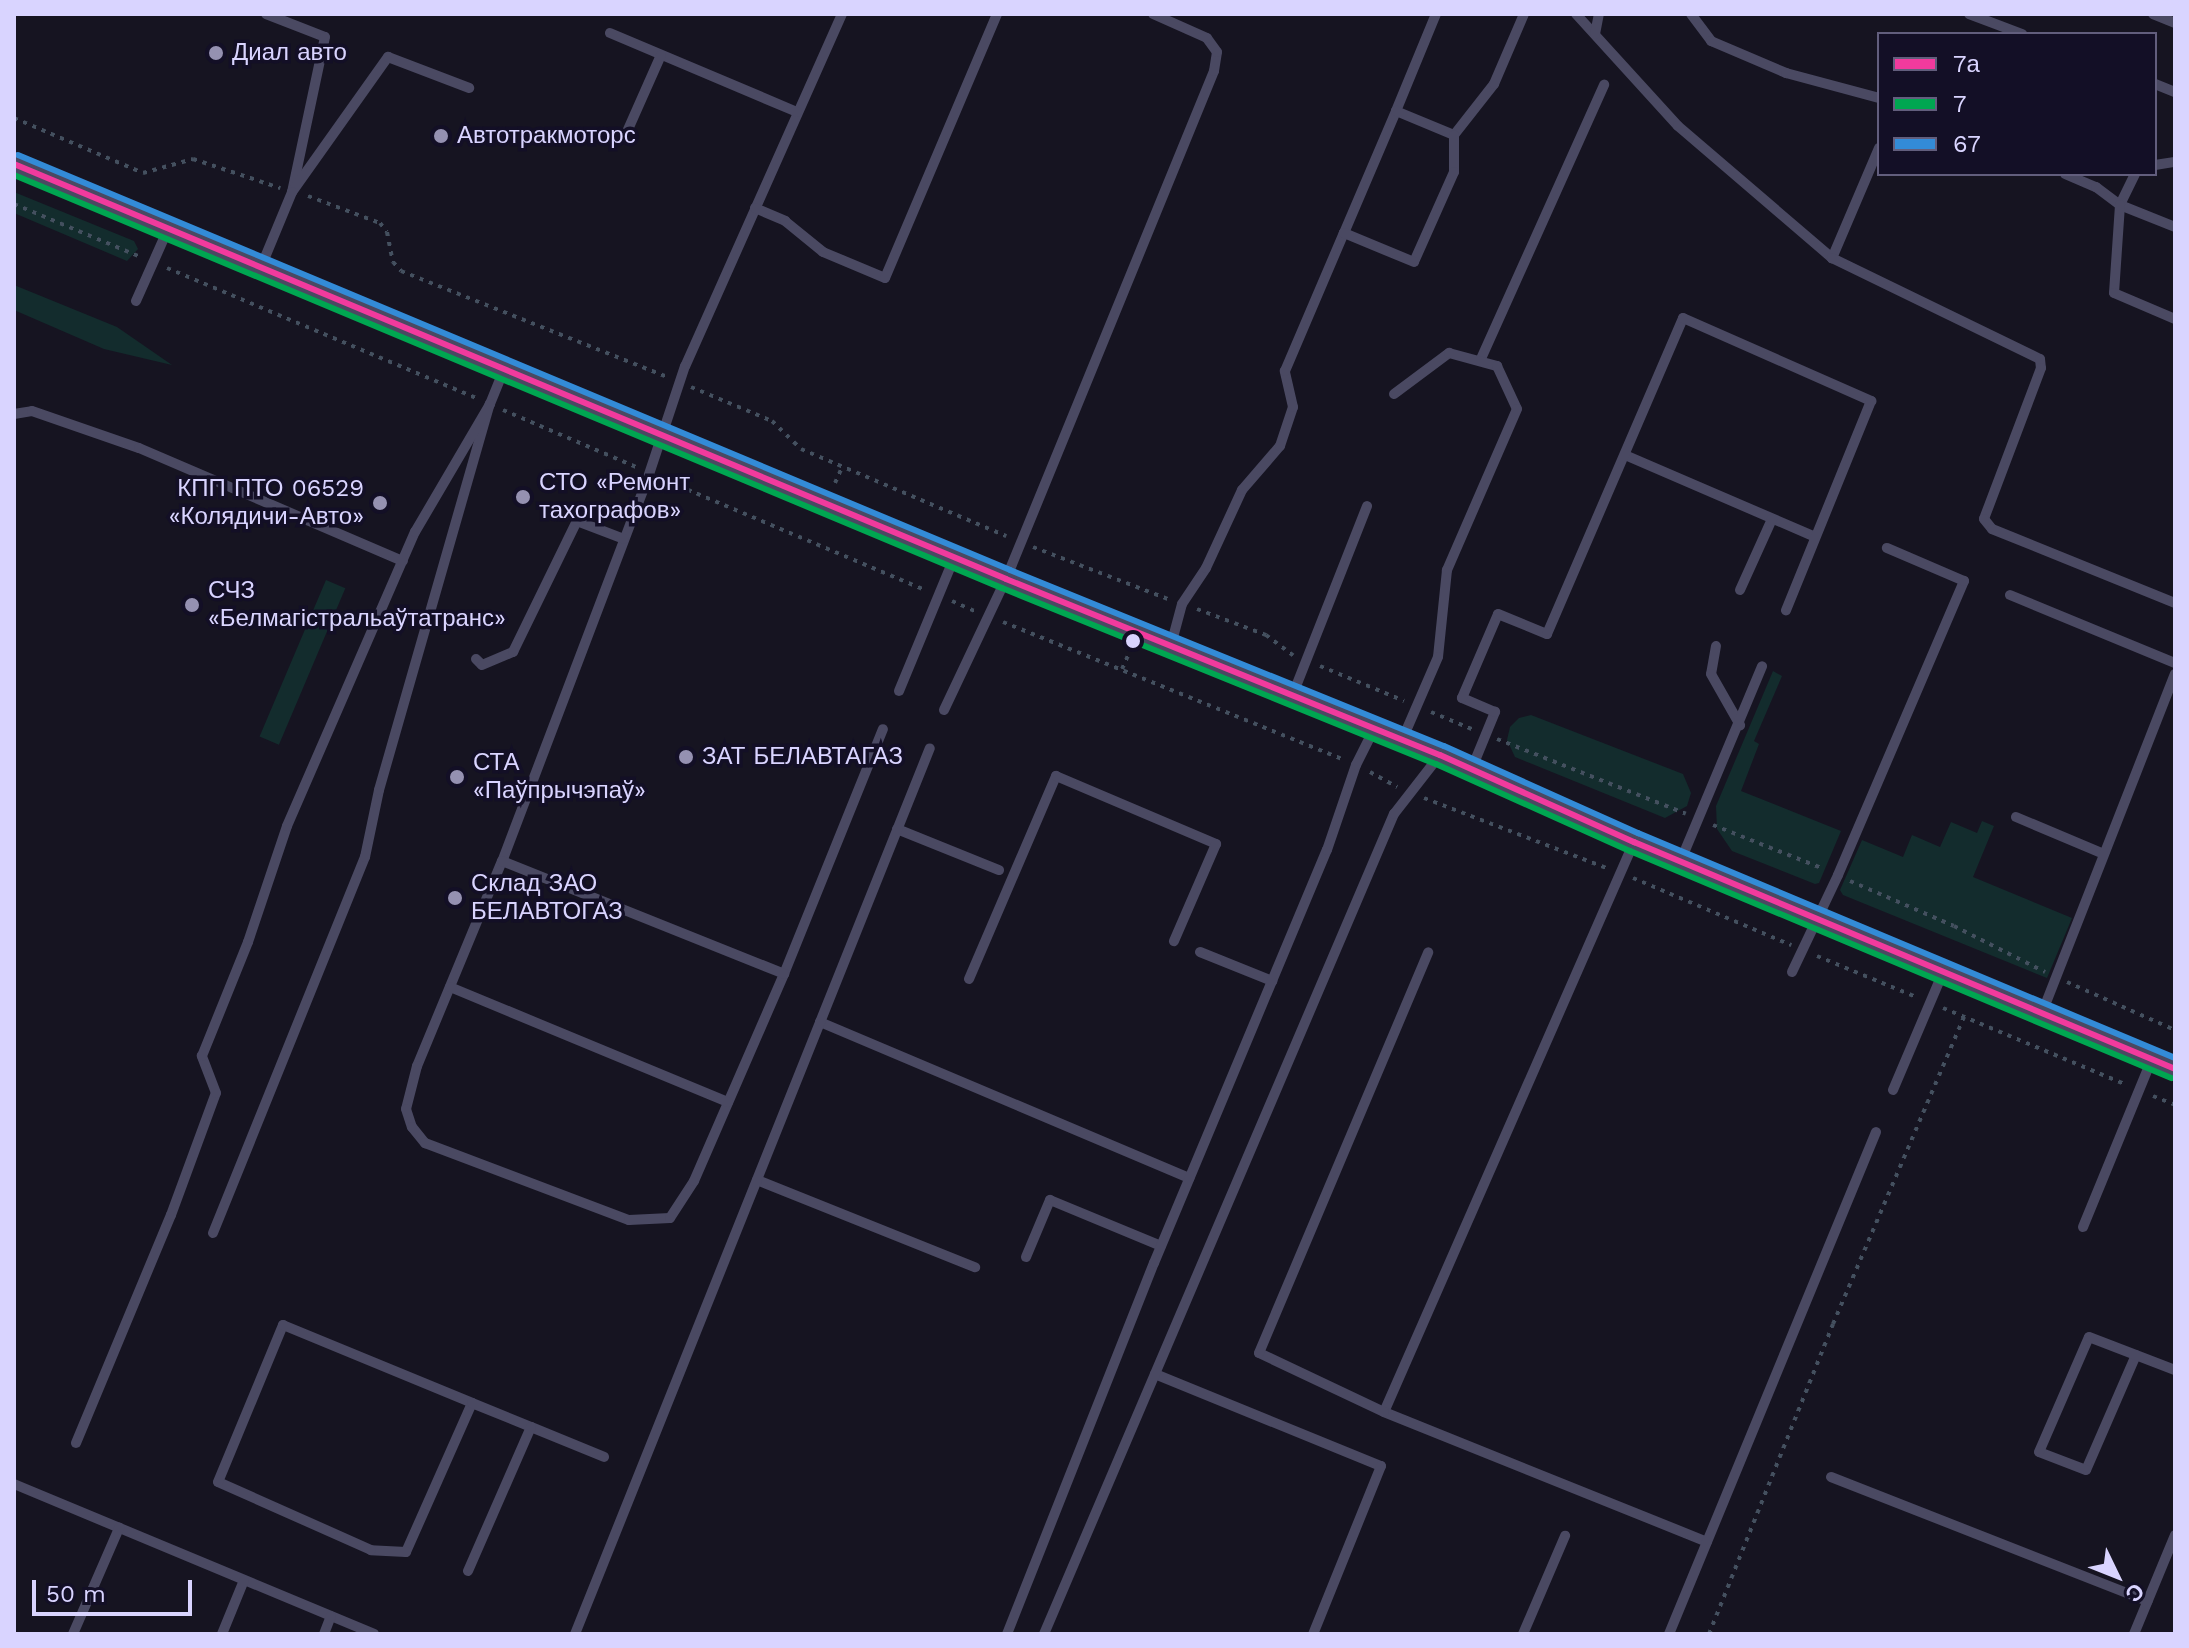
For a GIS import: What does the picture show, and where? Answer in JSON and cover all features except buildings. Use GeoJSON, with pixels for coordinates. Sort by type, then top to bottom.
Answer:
{"type":"FeatureCollection","features":[{"type":"Feature","properties":{"kind":"street"},"geometry":{"type":"LineString","coordinates":[[14,164],[954,558],[1440,755],[1634,842],[2175,1069]]}},
{"type":"Feature","properties":{"kind":"lane"},"geometry":{"type":"LineString","coordinates":[[261,268],[292,192],[325,37],[266,14]]}},
{"type":"Feature","properties":{"kind":"lane"},"geometry":{"type":"LineString","coordinates":[[842,14],[680,382],[649,473],[502,861],[417,1066],[406,1109],[412,1127],[425,1143],[629,1220],[670,1218],[694,1181],[784,974],[883,729]]}},
{"type":"Feature","properties":{"kind":"lane"},"geometry":{"type":"LineString","coordinates":[[755,208],[785,221],[823,252],[885,278],[997,14]]}},
{"type":"Feature","properties":{"kind":"lane"},"geometry":{"type":"LineString","coordinates":[[944,710],[1006,579],[1214,71],[1217,52],[1207,38],[1153,14]]}},
{"type":"Feature","properties":{"kind":"lane"},"geometry":{"type":"LineString","coordinates":[[1171,645],[1182,604],[1206,568],[1242,490],[1280,446],[1293,407],[1285,371],[1436,14]]}},
{"type":"Feature","properties":{"kind":"lane"},"geometry":{"type":"LineString","coordinates":[[1344,233],[1414,262],[1454,172],[1454,135],[1494,84],[1524,14]]}},
{"type":"Feature","properties":{"kind":"lane"},"geometry":{"type":"LineString","coordinates":[[1576,14],[1678,126],[1832,258],[2040,359],[2041,368],[1984,519],[1992,529],[2175,603]]}},
{"type":"Feature","properties":{"kind":"lane"},"geometry":{"type":"LineString","coordinates":[[1595,34],[1599,14]]}},
{"type":"Feature","properties":{"kind":"lane"},"geometry":{"type":"LineString","coordinates":[[1691,14],[1711,41],[1786,73],[1877,97]]}},
{"type":"Feature","properties":{"kind":"lane"},"geometry":{"type":"LineString","coordinates":[[1969,14],[2017,32]]}},
{"type":"Feature","properties":{"kind":"lane"},"geometry":{"type":"LineString","coordinates":[[2153,14],[2175,23]]}},
{"type":"Feature","properties":{"kind":"lane"},"geometry":{"type":"LineString","coordinates":[[610,33],[797,112]]}},
{"type":"Feature","properties":{"kind":"lane"},"geometry":{"type":"LineString","coordinates":[[626,134],[661,55]]}},
{"type":"Feature","properties":{"kind":"lane"},"geometry":{"type":"LineString","coordinates":[[292,192],[388,57],[469,88]]}},
{"type":"Feature","properties":{"kind":"lane"},"geometry":{"type":"LineString","coordinates":[[1480,361],[1604,85]]}},
{"type":"Feature","properties":{"kind":"lane"},"geometry":{"type":"LineString","coordinates":[[1396,111],[1454,135]]}},
{"type":"Feature","properties":{"kind":"lane"},"geometry":{"type":"LineString","coordinates":[[1832,258],[1877,153]]}},
{"type":"Feature","properties":{"kind":"lane"},"geometry":{"type":"LineString","coordinates":[[2070,176],[2096,187],[2120,205],[2175,227]]}},
{"type":"Feature","properties":{"kind":"lane"},"geometry":{"type":"LineString","coordinates":[[2134,176],[2120,205],[2114,293],[2175,319]]}},
{"type":"Feature","properties":{"kind":"lane"},"geometry":{"type":"LineString","coordinates":[[136,301],[168,229]]}},
{"type":"Feature","properties":{"kind":"lane"},"geometry":{"type":"LineString","coordinates":[[1471,769],[1495,712],[1462,698],[1498,614],[1547,634],[1683,318],[1871,401],[1786,610]]}},
{"type":"Feature","properties":{"kind":"lane"},"geometry":{"type":"LineString","coordinates":[[1394,394],[1449,353],[1497,366],[1517,409],[1447,570],[1438,657],[1402,740]]}},
{"type":"Feature","properties":{"kind":"lane"},"geometry":{"type":"LineString","coordinates":[[213,1233],[365,857],[379,790],[490,404],[504,369]]}},
{"type":"Feature","properties":{"kind":"lane"},"geometry":{"type":"LineString","coordinates":[[76,1443],[171,1215],[216,1093],[202,1056],[248,942],[287,826],[415,532],[490,404]]}},
{"type":"Feature","properties":{"kind":"lane"},"geometry":{"type":"LineString","coordinates":[[14,414],[32,411],[139,448],[403,561]]}},
{"type":"Feature","properties":{"kind":"lane"},"geometry":{"type":"LineString","coordinates":[[1625,455],[1815,537]]}},
{"type":"Feature","properties":{"kind":"lane"},"geometry":{"type":"LineString","coordinates":[[1293,694],[1367,506]]}},
{"type":"Feature","properties":{"kind":"lane"},"geometry":{"type":"LineString","coordinates":[[1740,590],[1772,519]]}},
{"type":"Feature","properties":{"kind":"lane"},"geometry":{"type":"LineString","coordinates":[[476,659],[482,665],[513,652],[577,521],[624,539]]}},
{"type":"Feature","properties":{"kind":"lane"},"geometry":{"type":"LineString","coordinates":[[1792,972],[1838,875],[1964,581],[1887,548]]}},
{"type":"Feature","properties":{"kind":"lane"},"geometry":{"type":"LineString","coordinates":[[899,691],[954,558]]}},
{"type":"Feature","properties":{"kind":"lane"},"geometry":{"type":"LineString","coordinates":[[2010,595],[2175,663]]}},
{"type":"Feature","properties":{"kind":"lane"},"geometry":{"type":"LineString","coordinates":[[1716,646],[1711,674],[1740,725]]}},
{"type":"Feature","properties":{"kind":"lane"},"geometry":{"type":"LineString","coordinates":[[1681,862],[1762,666]]}},
{"type":"Feature","properties":{"kind":"lane"},"geometry":{"type":"LineString","coordinates":[[2042,1013],[2175,674]]}},
{"type":"Feature","properties":{"kind":"lane"},"geometry":{"type":"LineString","coordinates":[[1007,1634],[1161,1246],[1327,850],[1356,765],[1374,729]]}},
{"type":"Feature","properties":{"kind":"lane"},"geometry":{"type":"LineString","coordinates":[[575,1634],[930,748]]}},
{"type":"Feature","properties":{"kind":"lane"},"geometry":{"type":"LineString","coordinates":[[1044,1634],[1388,828],[1409,793],[1440,755]]}},
{"type":"Feature","properties":{"kind":"lane"},"geometry":{"type":"LineString","coordinates":[[969,979],[1056,776],[1216,844],[1174,941]]}},
{"type":"Feature","properties":{"kind":"lane"},"geometry":{"type":"LineString","coordinates":[[2016,817],[2104,854]]}},
{"type":"Feature","properties":{"kind":"lane"},"geometry":{"type":"LineString","coordinates":[[897,829],[999,870]]}},
{"type":"Feature","properties":{"kind":"lane"},"geometry":{"type":"LineString","coordinates":[[1384,1412],[1634,842]]}},
{"type":"Feature","properties":{"kind":"lane"},"geometry":{"type":"LineString","coordinates":[[502,861],[784,974]]}},
{"type":"Feature","properties":{"kind":"lane"},"geometry":{"type":"LineString","coordinates":[[1200,952],[1272,981]]}},
{"type":"Feature","properties":{"kind":"lane"},"geometry":{"type":"LineString","coordinates":[[1428,952],[1259,1353],[1384,1412],[1707,1542]]}},
{"type":"Feature","properties":{"kind":"lane"},"geometry":{"type":"LineString","coordinates":[[1893,1090],[1943,972]]}},
{"type":"Feature","properties":{"kind":"lane"},"geometry":{"type":"LineString","coordinates":[[450,987],[728,1102]]}},
{"type":"Feature","properties":{"kind":"lane"},"geometry":{"type":"LineString","coordinates":[[820,1022],[1189,1178]]}},
{"type":"Feature","properties":{"kind":"lane"},"geometry":{"type":"LineString","coordinates":[[2083,1227],[2152,1059]]}},
{"type":"Feature","properties":{"kind":"lane"},"geometry":{"type":"LineString","coordinates":[[1669,1634],[1876,1132]]}},
{"type":"Feature","properties":{"kind":"lane"},"geometry":{"type":"LineString","coordinates":[[757,1180],[975,1267]]}},
{"type":"Feature","properties":{"kind":"lane"},"geometry":{"type":"LineString","coordinates":[[1026,1257],[1050,1200],[1161,1246]]}},
{"type":"Feature","properties":{"kind":"lane"},"geometry":{"type":"LineString","coordinates":[[472,1403],[406,1552],[371,1550],[218,1482],[283,1325],[604,1457]]}},
{"type":"Feature","properties":{"kind":"lane"},"geometry":{"type":"LineString","coordinates":[[2136,1355],[2086,1470],[2039,1452],[2089,1337],[2136,1355],[2175,1370]]}},
{"type":"Feature","properties":{"kind":"lane"},"geometry":{"type":"LineString","coordinates":[[1155,1374],[1381,1466],[1313,1634]]}},
{"type":"Feature","properties":{"kind":"lane"},"geometry":{"type":"LineString","coordinates":[[468,1571],[531,1427]]}},
{"type":"Feature","properties":{"kind":"lane"},"geometry":{"type":"LineString","coordinates":[[1831,1477],[2148,1601]]}},
{"type":"Feature","properties":{"kind":"lane"},"geometry":{"type":"LineString","coordinates":[[14,1484],[374,1634]]}},
{"type":"Feature","properties":{"kind":"lane"},"geometry":{"type":"LineString","coordinates":[[73,1634],[119,1528]]}},
{"type":"Feature","properties":{"kind":"lane"},"geometry":{"type":"LineString","coordinates":[[2134,1634],[2175,1535]]}},
{"type":"Feature","properties":{"kind":"lane"},"geometry":{"type":"LineString","coordinates":[[1523,1634],[1565,1536]]}},
{"type":"Feature","properties":{"kind":"lane"},"geometry":{"type":"LineString","coordinates":[[222,1634],[244,1580]]}},
{"type":"Feature","properties":{"kind":"lane"},"geometry":{"type":"LineString","coordinates":[[324,1634],[331,1616]]}},
{"type":"Feature","properties":{"kind":"path"},"geometry":{"type":"LineString","coordinates":[[14,118],[143,173],[193,159],[292,192],[331,201],[380,223],[387,232],[393,262],[401,271],[772,421],[801,449],[1021,542],[1266,635],[1306,660],[1838,875],[2175,1030]]}},
{"type":"Feature","properties":{"kind":"path"},"geometry":{"type":"LineString","coordinates":[[14,204],[988,617],[1356,765],[1409,793],[1620,873],[2175,1105]]}},
{"type":"Feature","properties":{"kind":"path"},"geometry":{"type":"LineString","coordinates":[[1709,1634],[1833,1324],[1964,1017]]}},
{"type":"Feature","properties":{"kind":"green space"},"geometry":{"type":"Polygon","coordinates":[[[14,192],[134,241],[138,249],[127,261],[14,213],[14,192]]]}},
{"type":"Feature","properties":{"kind":"green space"},"geometry":{"type":"Polygon","coordinates":[[[14,285],[117,327],[172,365],[104,349],[14,310],[14,285]]]}},
{"type":"Feature","properties":{"kind":"green space"},"geometry":{"type":"Polygon","coordinates":[[[326,580],[345,588],[279,745],[260,736],[326,580]]]}},
{"type":"Feature","properties":{"kind":"green space"},"geometry":{"type":"Polygon","coordinates":[[[1773,671],[1782,676],[1754,741],[1759,744],[1741,791],[1841,831],[1819,883],[1815,884],[1732,851],[1717,829],[1716,806],[1773,671]]]}},
{"type":"Feature","properties":{"kind":"green space"},"geometry":{"type":"Polygon","coordinates":[[[1531,715],[1683,774],[1691,793],[1687,806],[1665,818],[1515,757],[1507,740],[1510,727],[1519,718],[1531,715]]]}},
{"type":"Feature","properties":{"kind":"green space"},"geometry":{"type":"Polygon","coordinates":[[[1982,821],[1994,826],[1973,877],[2072,918],[2047,978],[1843,895],[1840,890],[1862,840],[1903,857],[1912,835],[1940,847],[1951,822],[1977,833],[1982,821]]]}},
{"type":"Feature","properties":{"kind":"transit line","name":"67"},"geometry":{"type":"LineString","coordinates":[[18,155],[1010,570],[1444,746],[1638,833],[2175,1058]]}},
{"type":"Feature","properties":{"kind":"transit line","name":"7а"},"geometry":{"type":"LineString","coordinates":[[14,164],[1006,579],[1440,755],[1634,842],[2175,1069]]}},
{"type":"Feature","properties":{"kind":"transit line","name":"7"},"geometry":{"type":"LineString","coordinates":[[14,175],[1002,588],[1436,764],[1630,851],[2171,1078]]}},
{"type":"Feature","properties":{"kind":"place","name":"Диал авто"},"geometry":{"type":"Point","coordinates":[216,53]}},
{"type":"Feature","properties":{"kind":"place","name":"Автотракмоторс"},"geometry":{"type":"Point","coordinates":[441,136]}},
{"type":"Feature","properties":{"kind":"place","name":"СТО «Ремонт тахографов»"},"geometry":{"type":"Point","coordinates":[523,497]}},
{"type":"Feature","properties":{"kind":"place","name":"КПП ПТО 06529 «Колядичи-Авто»"},"geometry":{"type":"Point","coordinates":[380,503]}},
{"type":"Feature","properties":{"kind":"place","name":"СЧЗ «Белмагістральаўтатранс»"},"geometry":{"type":"Point","coordinates":[192,605]}},
{"type":"Feature","properties":{"kind":"place","name":"ЗАТ БЕЛАВТАГАЗ"},"geometry":{"type":"Point","coordinates":[686,757]}},
{"type":"Feature","properties":{"kind":"place","name":"СТА «Паўпрычэпаў»"},"geometry":{"type":"Point","coordinates":[457,777]}},
{"type":"Feature","properties":{"kind":"place","name":"Склад ЗАО БЕЛАВТОГАЗ"},"geometry":{"type":"Point","coordinates":[455,898]}}]}
